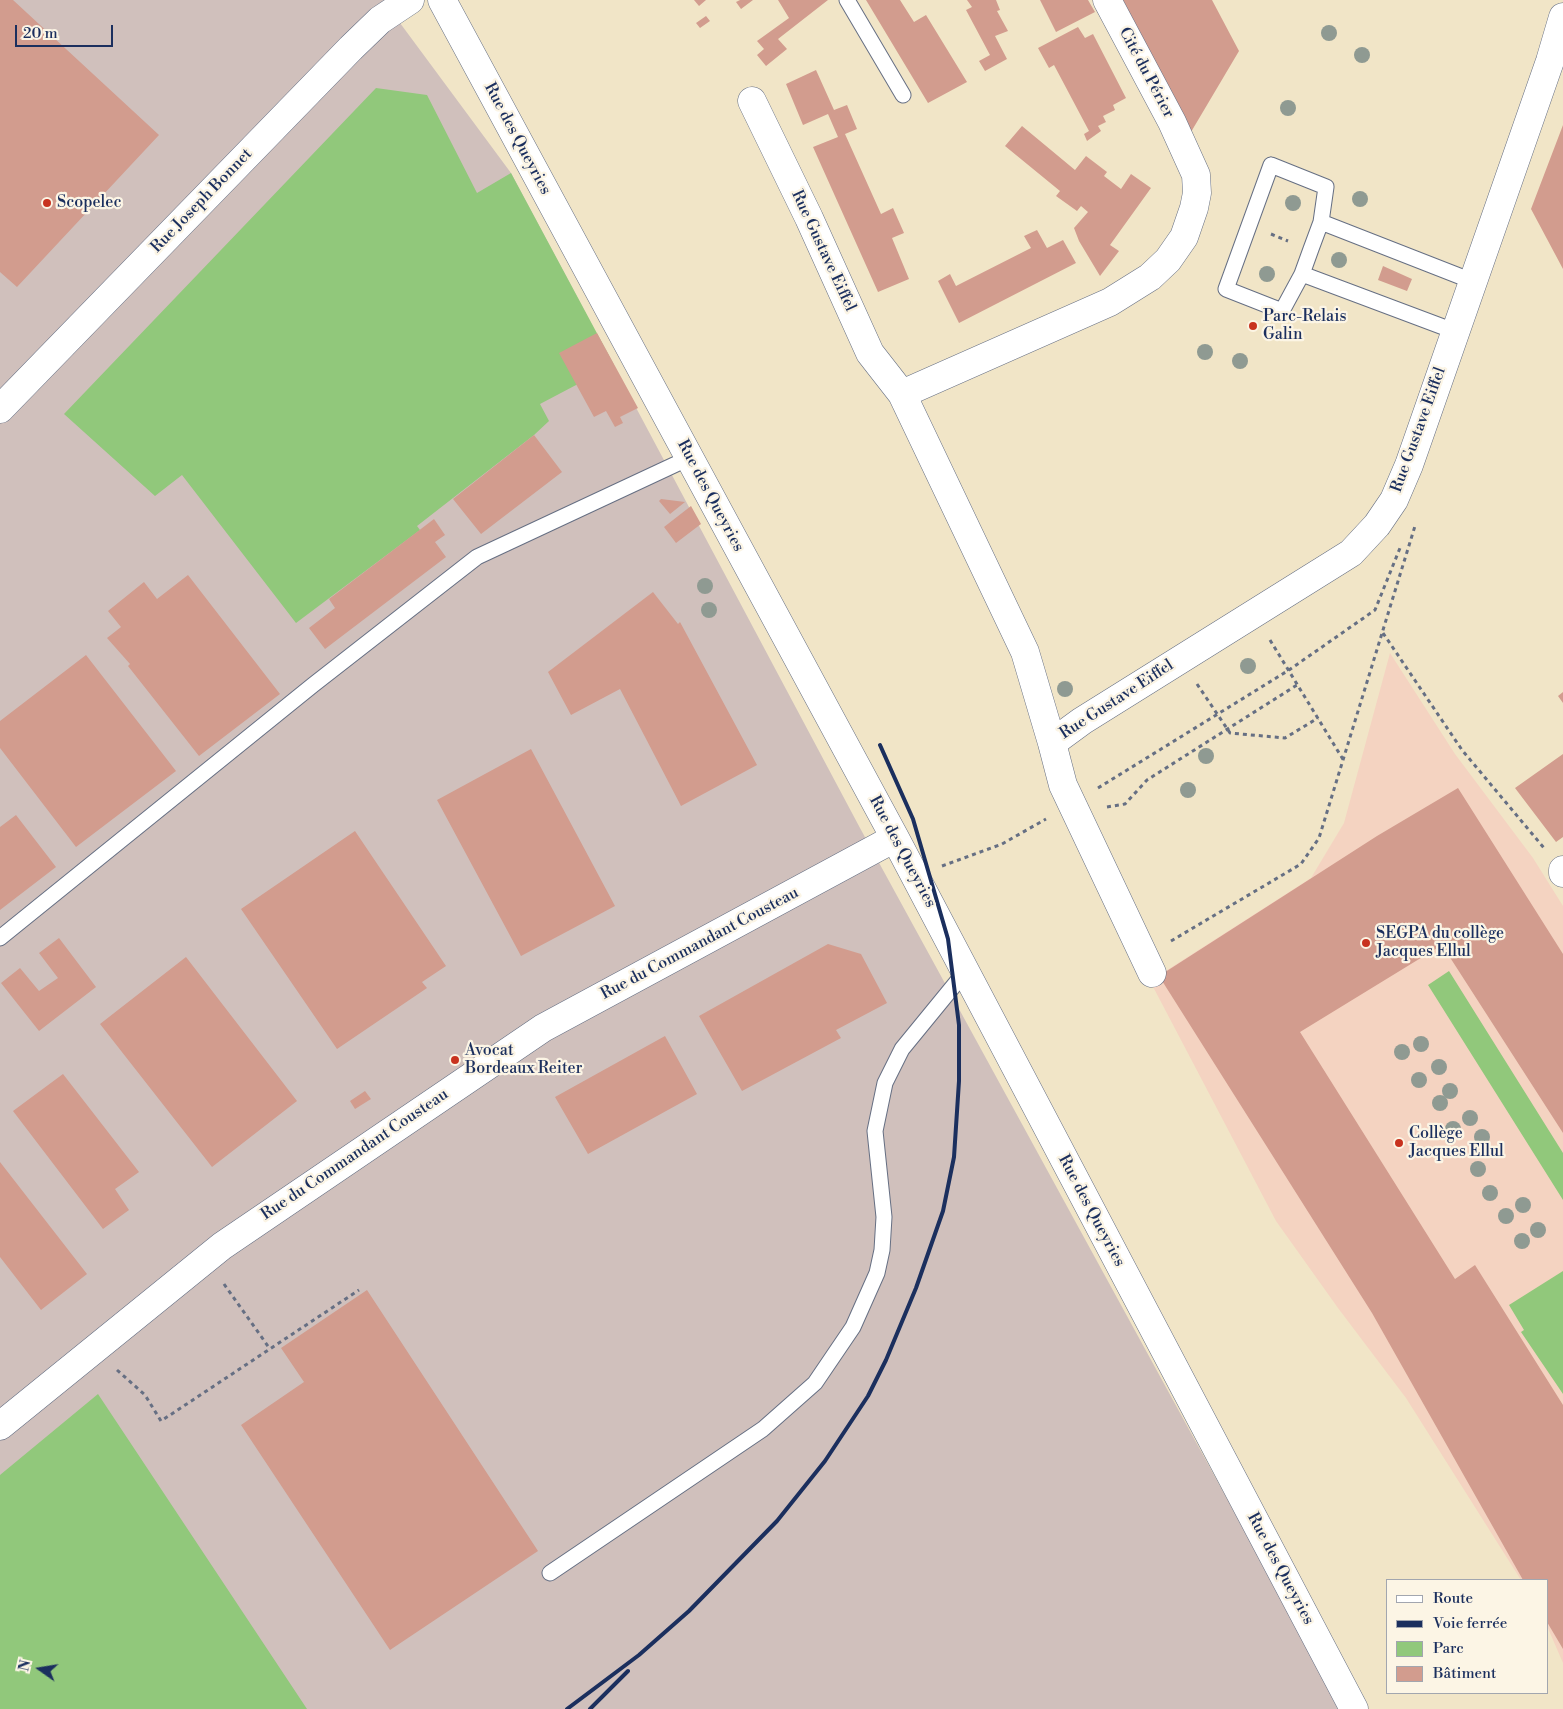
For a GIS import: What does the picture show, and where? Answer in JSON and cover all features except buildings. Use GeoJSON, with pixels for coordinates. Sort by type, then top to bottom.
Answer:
{"type":"FeatureCollection","features":[{"type":"Feature","properties":{"kind":"street","name":"Rue Joseph Bonnet"},"geometry":{"type":"LineString","coordinates":[[0,409],[351,48],[380,20],[410,0]]}},
{"type":"Feature","properties":{"kind":"street","name":"Rue des Queyries"},"geometry":{"type":"LineString","coordinates":[[442,0],[895,838],[1354,1709]]}},
{"type":"Feature","properties":{"kind":"street","name":"Cité du Périer"},"geometry":{"type":"LineString","coordinates":[[902,394],[1110,302],[1150,277],[1168,260],[1184,237],[1197,193],[1196,175],[1185,146],[1107,0]]}},
{"type":"Feature","properties":{"kind":"street","name":"Rue Gustave Eiffel"},"geometry":{"type":"LineString","coordinates":[[1052,743],[1082,721],[1351,552],[1377,525],[1394,500],[1409,464],[1454,330],[1550,61],[1563,17]]}},
{"type":"Feature","properties":{"kind":"street","name":"Rue Gustave Eiffel"},"geometry":{"type":"LineString","coordinates":[[752,101],[870,353],[902,394],[1025,652],[1063,785],[1086,806],[1148,965]]}},
{"type":"Feature","properties":{"kind":"street","name":"Rue du Commandant Cousteau"},"geometry":{"type":"LineString","coordinates":[[0,1426],[206,1258],[236,1236],[543,1028],[895,838]]}},
{"type":"Feature","properties":{"kind":"lane"},"geometry":{"type":"LineString","coordinates":[[847,0],[903,95]]}},
{"type":"Feature","properties":{"kind":"lane"},"geometry":{"type":"LineString","coordinates":[[1271,165],[1326,187],[1320,222],[1302,274],[1282,311],[1226,289],[1271,165]]}},
{"type":"Feature","properties":{"kind":"lane"},"geometry":{"type":"LineString","coordinates":[[1320,222],[1472,281]]}},
{"type":"Feature","properties":{"kind":"lane"},"geometry":{"type":"LineString","coordinates":[[1302,274],[1454,330]]}},
{"type":"Feature","properties":{"kind":"lane"},"geometry":{"type":"LineString","coordinates":[[0,938],[313,685],[477,558],[689,458]]}},
{"type":"Feature","properties":{"kind":"lane"},"geometry":{"type":"LineString","coordinates":[[550,1573],[763,1429],[815,1382],[837,1351],[857,1318],[877,1273],[882,1250],[884,1217],[875,1131],[885,1083],[902,1050],[965,972]]}},
{"type":"Feature","properties":{"kind":"path"},"geometry":{"type":"LineString","coordinates":[[1148,965],[1301,864],[1319,838],[1416,524]]}},
{"type":"Feature","properties":{"kind":"path"},"geometry":{"type":"LineString","coordinates":[[915,876],[1002,844],[1086,806],[1216,714],[1289,670],[1375,610],[1404,538]]}},
{"type":"Feature","properties":{"kind":"path"},"geometry":{"type":"LineString","coordinates":[[1254,613],[1344,761]]}},
{"type":"Feature","properties":{"kind":"path"},"geometry":{"type":"LineString","coordinates":[[1382,633],[1462,750],[1563,871]]}},
{"type":"Feature","properties":{"kind":"path"},"geometry":{"type":"LineString","coordinates":[[1180,659],[1230,733],[1285,738],[1318,718]]}},
{"type":"Feature","properties":{"kind":"path"},"geometry":{"type":"LineString","coordinates":[[1086,806],[1126,804],[1146,780],[1297,685]]}},
{"type":"Feature","properties":{"kind":"path"},"geometry":{"type":"LineString","coordinates":[[206,1258],[270,1349]]}},
{"type":"Feature","properties":{"kind":"path"},"geometry":{"type":"LineString","coordinates":[[94,1350],[145,1395],[161,1420],[359,1290]]}},
{"type":"Feature","properties":{"kind":"shaded area"},"geometry":{"type":"Polygon","coordinates":[[[0,0],[383,0],[511,173],[860,828],[1342,1709],[0,1709],[0,0]]]}},
{"type":"Feature","properties":{"kind":"shaded area","name":"Collège Jacques Ellul"},"geometry":{"type":"Polygon","coordinates":[[[1390,653],[1455,754],[1533,858],[1563,906],[1563,1663],[1548,1628],[1548,1579],[1520,1579],[1406,1398],[1338,1308],[1276,1221],[1150,981],[1311,878],[1344,823],[1390,653]]]}},
{"type":"Feature","properties":{"kind":"green space"},"geometry":{"type":"Polygon","coordinates":[[[376,88],[427,95],[477,193],[511,173],[614,365],[540,404],[549,421],[534,435],[417,526],[420,530],[296,623],[182,475],[155,496],[64,414],[376,88]]]}},
{"type":"Feature","properties":{"kind":"green space"},"geometry":{"type":"Polygon","coordinates":[[[1449,971],[1563,1153],[1563,1200],[1428,985],[1449,971]]]}},
{"type":"Feature","properties":{"kind":"green space"},"geometry":{"type":"Polygon","coordinates":[[[1563,1271],[1563,1394],[1521,1332],[1524,1330],[1509,1305],[1563,1271]]]}},
{"type":"Feature","properties":{"kind":"green space"},"geometry":{"type":"Polygon","coordinates":[[[98,1394],[307,1709],[0,1709],[0,1475],[98,1394]]]}},
{"type":"Feature","properties":{"kind":"railway"},"geometry":{"type":"LineString","coordinates":[[567,1709],[639,1655],[689,1611],[777,1521],[825,1461],[868,1396],[886,1360],[916,1288],[943,1211],[954,1157],[959,1081],[959,1025],[948,939],[913,819],[880,745]]}},
{"type":"Feature","properties":{"kind":"railway"},"geometry":{"type":"LineString","coordinates":[[590,1709],[628,1671]]}},
{"type":"Feature","properties":{"kind":"place","name":"Scopelec"},"geometry":{"type":"Point","coordinates":[47,203]}},
{"type":"Feature","properties":{"kind":"place","name":"Parc-Relais Galin"},"geometry":{"type":"Point","coordinates":[1253,326]}},
{"type":"Feature","properties":{"kind":"place","name":"SEGPA du collège Jacques Ellul"},"geometry":{"type":"Point","coordinates":[1366,943]}},
{"type":"Feature","properties":{"kind":"place","name":"Avocat Bordeaux Reiter"},"geometry":{"type":"Point","coordinates":[455,1060]}},
{"type":"Feature","properties":{"kind":"place","name":"Collège Jacques Ellul"},"geometry":{"type":"Point","coordinates":[1399,1143]}}]}
